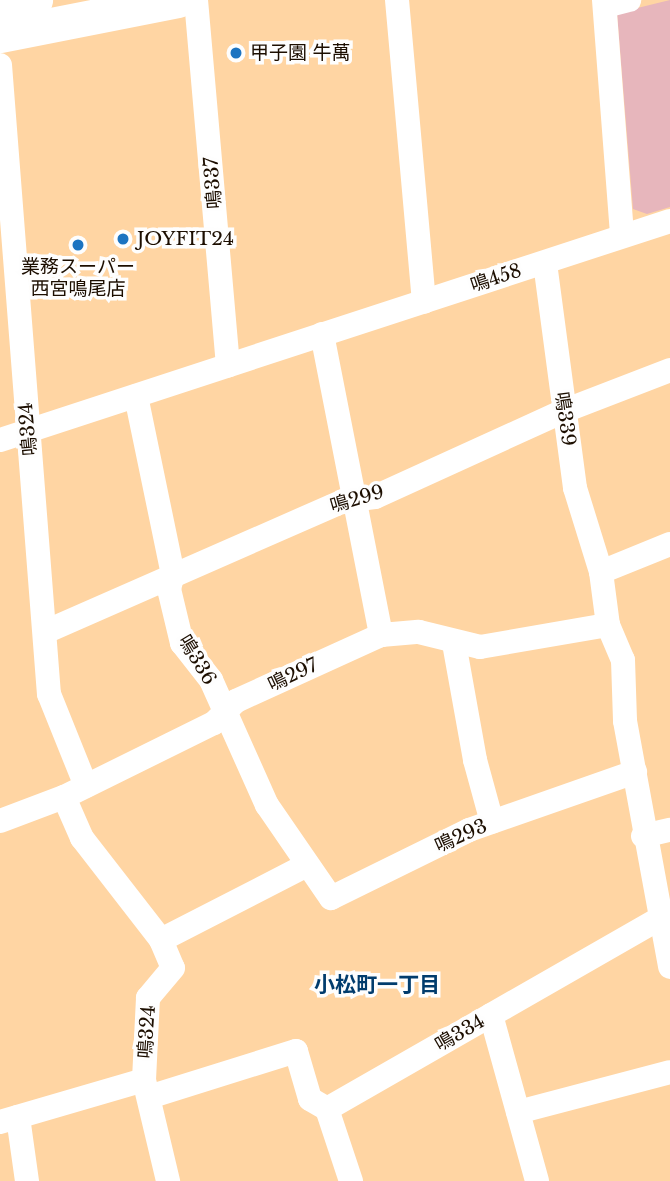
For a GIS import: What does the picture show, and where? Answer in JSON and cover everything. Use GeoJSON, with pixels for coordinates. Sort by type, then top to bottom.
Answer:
{"type":"FeatureCollection","features":[{"type":"Feature","properties":{"kind":"street"},"geometry":{"type":"LineString","coordinates":[[0,8],[35,0]]}},
{"type":"Feature","properties":{"kind":"street"},"geometry":{"type":"LineString","coordinates":[[0,36],[178,0]]}},
{"type":"Feature","properties":{"kind":"street","name":"鳴337"},"geometry":{"type":"LineString","coordinates":[[196,0],[228,366]]}},
{"type":"Feature","properties":{"kind":"street"},"geometry":{"type":"LineString","coordinates":[[397,0],[424,302]]}},
{"type":"Feature","properties":{"kind":"street"},"geometry":{"type":"LineString","coordinates":[[622,235],[604,3],[629,0]]}},
{"type":"Feature","properties":{"kind":"street","name":"鳴324"},"geometry":{"type":"LineString","coordinates":[[0,65],[49,694],[75,791],[82,838],[161,940],[173,968],[148,998],[146,1088],[168,1181]]}},
{"type":"Feature","properties":{"kind":"street","name":"鳴458"},"geometry":{"type":"LineString","coordinates":[[228,366],[670,221]]}},
{"type":"Feature","properties":{"kind":"street","name":"鳴339"},"geometry":{"type":"LineString","coordinates":[[545,263],[575,488],[601,572],[608,625],[623,660],[625,721],[643,835],[670,967]]}},
{"type":"Feature","properties":{"kind":"street"},"geometry":{"type":"LineString","coordinates":[[322,334],[381,635]]}},
{"type":"Feature","properties":{"kind":"street"},"geometry":{"type":"LineString","coordinates":[[0,440],[228,366]]}},
{"type":"Feature","properties":{"kind":"street","name":"鳴299"},"geometry":{"type":"LineString","coordinates":[[45,632],[343,500],[375,497],[564,411],[670,370]]}},
{"type":"Feature","properties":{"kind":"street","name":"鳴336"},"geometry":{"type":"LineString","coordinates":[[136,396],[173,574],[169,589],[182,643],[211,680],[267,805],[307,865]]}},
{"type":"Feature","properties":{"kind":"street"},"geometry":{"type":"LineString","coordinates":[[601,572],[670,544]]}},
{"type":"Feature","properties":{"kind":"street","name":"鳴297"},"geometry":{"type":"LineString","coordinates":[[0,821],[75,791],[226,713],[236,701],[381,635],[419,632],[454,643],[480,647],[608,625]]}},
{"type":"Feature","properties":{"kind":"street"},"geometry":{"type":"LineString","coordinates":[[454,643],[475,760],[492,822]]}},
{"type":"Feature","properties":{"kind":"street","name":"鳴293"},"geometry":{"type":"LineString","coordinates":[[307,865],[331,898],[492,822],[635,772]]}},
{"type":"Feature","properties":{"kind":"street"},"geometry":{"type":"LineString","coordinates":[[643,835],[670,830]]}},
{"type":"Feature","properties":{"kind":"street"},"geometry":{"type":"LineString","coordinates":[[161,940],[307,865]]}},
{"type":"Feature","properties":{"kind":"street","name":"鳴334"},"geometry":{"type":"LineString","coordinates":[[327,1109],[659,919]]}},
{"type":"Feature","properties":{"kind":"street"},"geometry":{"type":"LineString","coordinates":[[491,1015],[537,1181]]}},
{"type":"Feature","properties":{"kind":"street"},"geometry":{"type":"LineString","coordinates":[[27,1181],[9,1120],[296,1051],[310,1099],[327,1109],[351,1181]]}},
{"type":"Feature","properties":{"kind":"street"},"geometry":{"type":"LineString","coordinates":[[518,1112],[670,1072]]}},
{"type":"Feature","properties":{"kind":"shaded area"},"geometry":{"type":"Polygon","coordinates":[[[670,0],[670,207],[647,214],[633,209],[617,13],[670,0]]]}},
{"type":"Feature","properties":{"kind":"place","name":"甲子園 牛萬"},"geometry":{"type":"Point","coordinates":[236,53]}},
{"type":"Feature","properties":{"kind":"place","name":"JOYFIT24"},"geometry":{"type":"Point","coordinates":[123,239]}},
{"type":"Feature","properties":{"kind":"place","name":"業務スーパー 西宮鳴尾店"},"geometry":{"type":"Point","coordinates":[78,245]}},
{"type":"Feature","properties":{"kind":"district","name":"小松町一丁目"},"geometry":{"type":"Point","coordinates":[377,985]}}]}
